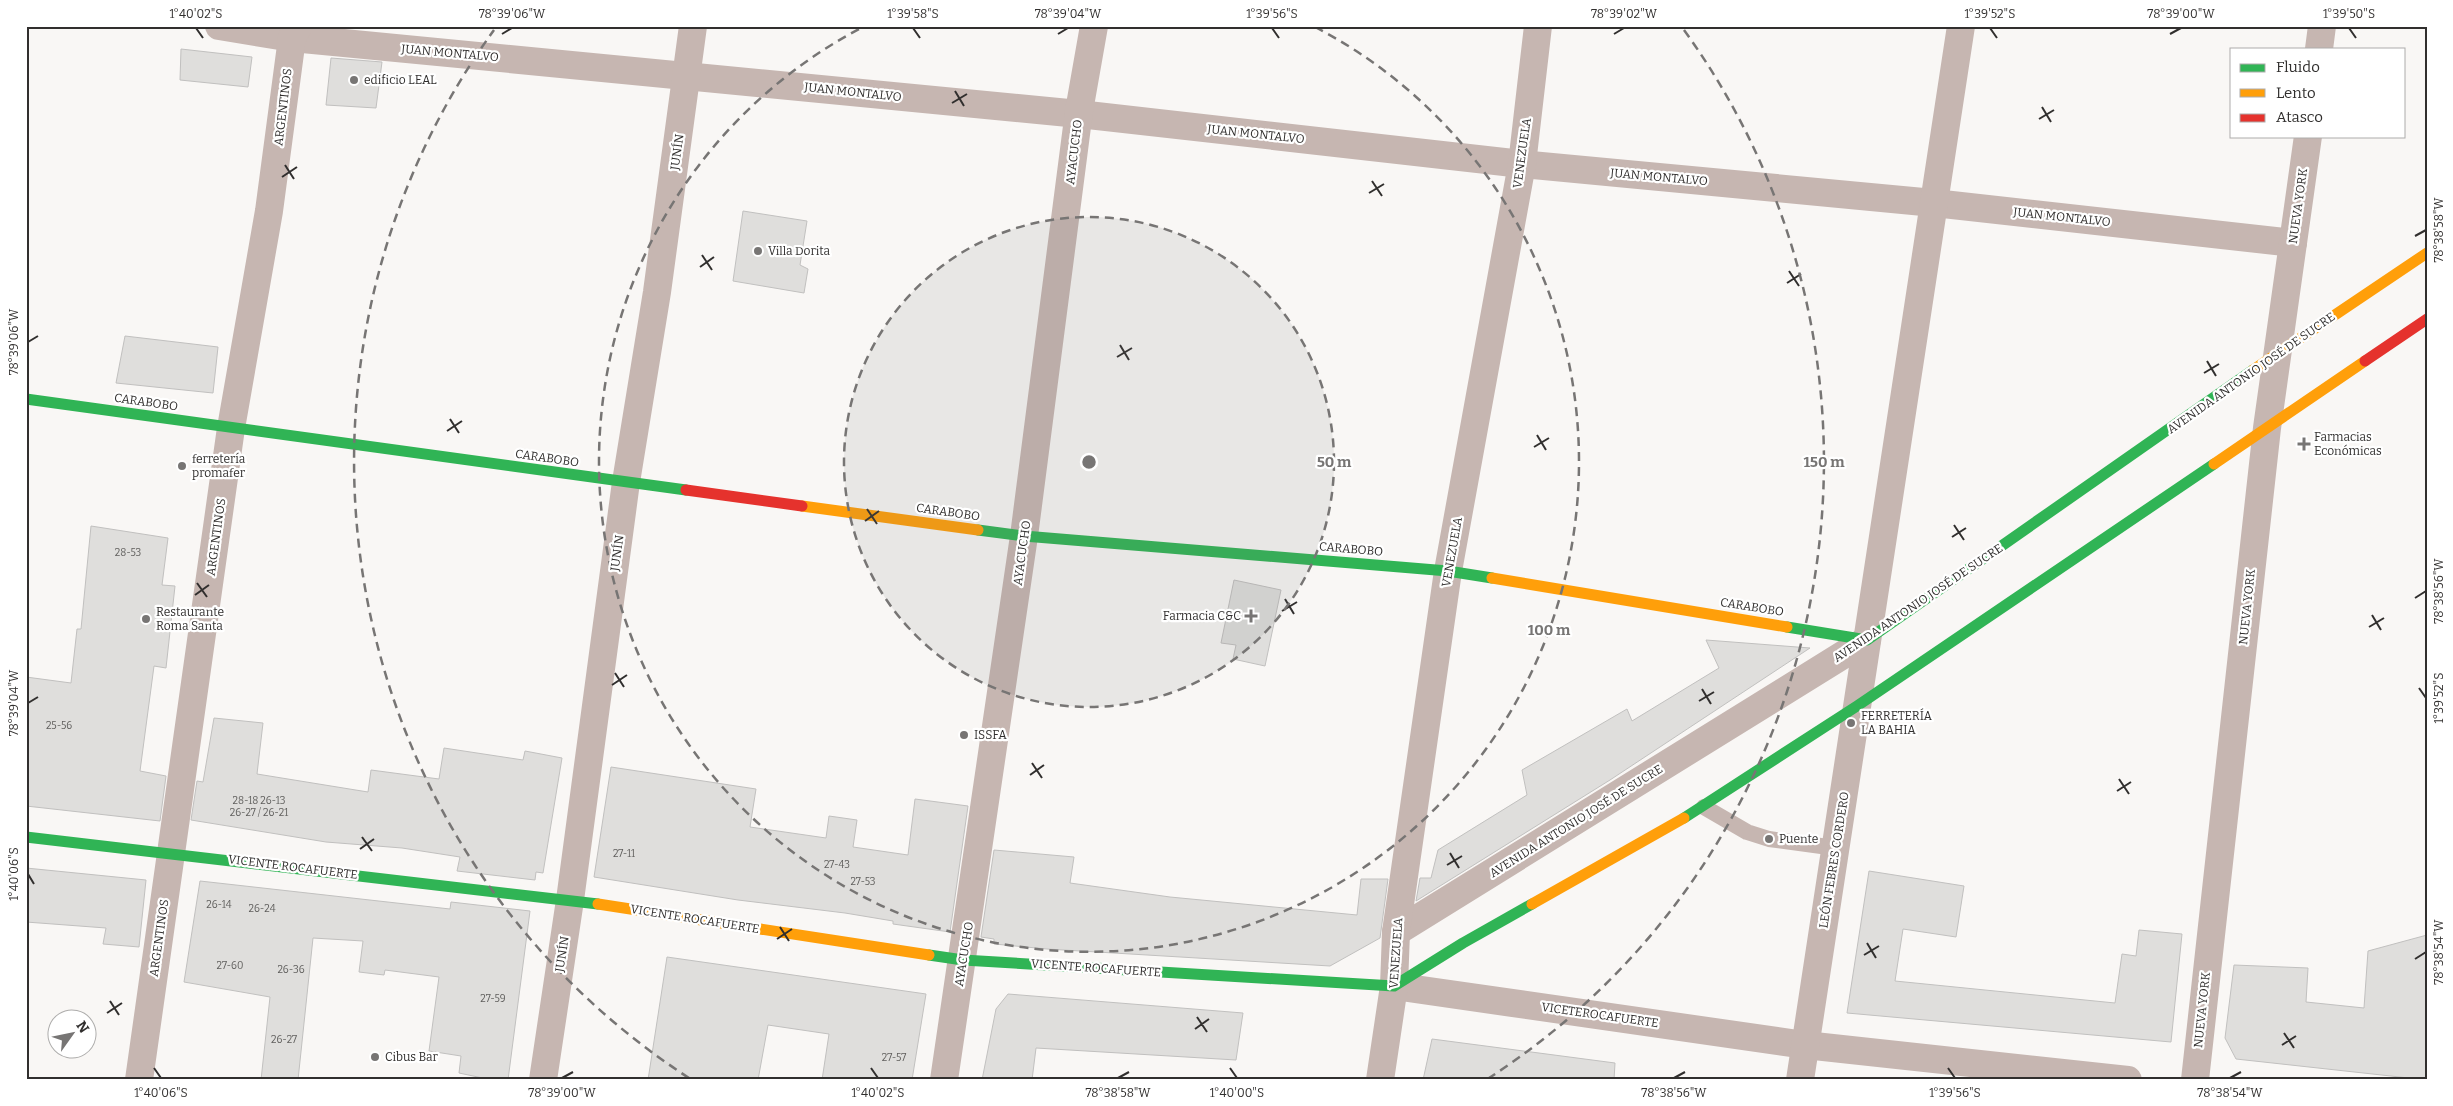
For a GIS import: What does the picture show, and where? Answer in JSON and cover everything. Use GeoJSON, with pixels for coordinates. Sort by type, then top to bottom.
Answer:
{"type":"FeatureCollection","features":[{"type":"Feature","properties":{"kind":"main road","name":"AVENIDA ANTONIO JOSÉ DE SUCRE"},"geometry":{"type":"LineString","coordinates":[[1867,640],[2278,353],[2427,254]]}},
{"type":"Feature","properties":{"kind":"main road"},"geometry":{"type":"LineString","coordinates":[[1394,986],[1463,943],[1704,807],[1857,706],[2427,319]]}},
{"type":"Feature","properties":{"kind":"main road","name":"CARABOBO"},"geometry":{"type":"LineString","coordinates":[[26,399],[1024,536],[1448,571],[1867,640]]}},
{"type":"Feature","properties":{"kind":"main road","name":"VICENTE ROCAFUERTE"},"geometry":{"type":"LineString","coordinates":[[26,837],[570,900],[963,960],[1394,986]]}},
{"type":"Feature","properties":{"kind":"street","name":"JUAN MONTALVO"},"geometry":{"type":"LineString","coordinates":[[219,26],[295,32],[687,76],[1079,114],[1522,164],[1934,203],[2293,243]]}},
{"type":"Feature","properties":{"kind":"street","name":"JUNÍN"},"geometry":{"type":"LineString","coordinates":[[543,1080],[570,900],[626,482],[657,292],[693,26]]}},
{"type":"Feature","properties":{"kind":"street","name":"AYACUCHO"},"geometry":{"type":"LineString","coordinates":[[944,1080],[1024,536],[1079,114],[1094,26]]}},
{"type":"Feature","properties":{"kind":"street","name":"VENEZUELA"},"geometry":{"type":"LineString","coordinates":[[1380,1080],[1394,986],[1396,932],[1448,571],[1522,164],[1538,26]]}},
{"type":"Feature","properties":{"kind":"street","name":"LEÓN FEBRES CORDERO"},"geometry":{"type":"LineString","coordinates":[[1800,1080],[1962,26]]}},
{"type":"Feature","properties":{"kind":"street"},"geometry":{"type":"LineString","coordinates":[[2320,48],[2322,26]]}},
{"type":"Feature","properties":{"kind":"street","name":"ARGENTINOS"},"geometry":{"type":"LineString","coordinates":[[139,1080],[231,428],[269,211],[295,32]]}},
{"type":"Feature","properties":{"kind":"street","name":"NUEVA YORK"},"geometry":{"type":"LineString","coordinates":[[2195,1080],[2266,428],[2308,138]]}},
{"type":"Feature","properties":{"kind":"street","name":"AVENIDA ANTONIO JOSÉ DE SUCRE"},"geometry":{"type":"LineString","coordinates":[[1396,932],[1867,640]]}},
{"type":"Feature","properties":{"kind":"street","name":"VICETEROCAFUERTE"},"geometry":{"type":"LineString","coordinates":[[1394,986],[1805,1045]]}},
{"type":"Feature","properties":{"kind":"street"},"geometry":{"type":"LineString","coordinates":[[1805,1045],[2128,1080]]}},
{"type":"Feature","properties":{"kind":"lane"},"geometry":{"type":"LineString","coordinates":[[1704,807],[1747,832],[1770,839],[1836,848]]}},
{"type":"Feature","properties":{"kind":"building"},"geometry":{"type":"Polygon","coordinates":[[[181,49],[252,57],[248,87],[180,80],[181,49]]]}},
{"type":"Feature","properties":{"kind":"building","name":"edificio LEAL"},"geometry":{"type":"Polygon","coordinates":[[[331,58],[382,62],[376,108],[326,105],[331,58]]]}},
{"type":"Feature","properties":{"kind":"building","name":"Villa Dorita"},"geometry":{"type":"Polygon","coordinates":[[[743,211],[807,221],[800,265],[808,269],[804,293],[733,281],[743,211]]]}},
{"type":"Feature","properties":{"kind":"building"},"geometry":{"type":"Polygon","coordinates":[[[125,336],[218,347],[213,393],[116,383],[125,336]]]}},
{"type":"Feature","properties":{"kind":"building"},"geometry":{"type":"Polygon","coordinates":[[[91,526],[168,538],[162,585],[175,586],[166,668],[154,666],[140,771],[166,776],[160,821],[26,806],[26,677],[71,683],[77,629],[81,629],[91,526]]]}},
{"type":"Feature","properties":{"kind":"building","name":"Farmacia C&C"},"geometry":{"type":"Polygon","coordinates":[[[1234,580],[1281,590],[1265,666],[1233,659],[1236,645],[1221,643],[1234,580]]]}},
{"type":"Feature","properties":{"kind":"building"},"geometry":{"type":"Polygon","coordinates":[[[1706,640],[1810,648],[1610,780],[1416,901],[1420,878],[1431,878],[1438,850],[1527,795],[1522,770],[1627,709],[1632,721],[1719,668],[1706,640]]]}},
{"type":"Feature","properties":{"kind":"building"},"geometry":{"type":"Polygon","coordinates":[[[214,718],[263,723],[257,774],[368,792],[371,770],[439,779],[444,748],[523,760],[525,751],[562,758],[543,873],[536,872],[535,880],[457,871],[460,857],[402,848],[326,842],[191,820],[197,781],[203,782],[214,718]]]}},
{"type":"Feature","properties":{"kind":"building"},"geometry":{"type":"Polygon","coordinates":[[[611,767],[756,789],[750,827],[826,838],[829,816],[857,820],[853,847],[908,855],[915,799],[968,806],[950,932],[893,924],[893,921],[845,913],[738,900],[594,877],[611,767]]]}},
{"type":"Feature","properties":{"kind":"building"},"geometry":{"type":"Polygon","coordinates":[[[994,850],[1074,857],[1070,883],[1170,897],[1357,915],[1361,879],[1388,879],[1380,938],[1330,966],[1047,949],[994,944],[994,939],[981,937],[994,850]]]}},
{"type":"Feature","properties":{"kind":"building"},"geometry":{"type":"Polygon","coordinates":[[[26,868],[146,880],[139,947],[103,944],[106,928],[26,922],[26,868]]]}},
{"type":"Feature","properties":{"kind":"building"},"geometry":{"type":"Polygon","coordinates":[[[1869,871],[1964,886],[1956,937],[1903,929],[1895,981],[2115,1003],[2122,954],[2136,956],[2139,930],[2182,934],[2171,1042],[1847,1013],[1869,871]]]}},
{"type":"Feature","properties":{"kind":"building"},"geometry":{"type":"Polygon","coordinates":[[[200,881],[450,909],[451,902],[530,911],[508,1080],[492,1080],[459,1073],[461,1056],[429,1051],[439,977],[385,970],[384,975],[359,972],[363,941],[313,938],[298,1080],[261,1080],[270,997],[184,982],[200,881]]]}},
{"type":"Feature","properties":{"kind":"building"},"geometry":{"type":"Polygon","coordinates":[[[2427,935],[2427,1080],[2236,1059],[2225,1038],[2234,965],[2308,968],[2306,1002],[2364,1008],[2368,951],[2427,935]]]}},
{"type":"Feature","properties":{"kind":"building"},"geometry":{"type":"Polygon","coordinates":[[[667,957],[926,994],[912,1080],[822,1080],[829,1034],[768,1025],[758,1080],[648,1080],[667,957]]]}},
{"type":"Feature","properties":{"kind":"building"},"geometry":{"type":"Polygon","coordinates":[[[1008,994],[1243,1013],[1236,1060],[1036,1048],[1032,1080],[982,1080],[996,1009],[1008,994]]]}},
{"type":"Feature","properties":{"kind":"building"},"geometry":{"type":"Polygon","coordinates":[[[1432,1039],[1615,1063],[1614,1080],[1423,1080],[1432,1039]]]}},
{"type":"Feature","properties":{"kind":"traffic: fast"},"geometry":{"type":"LineString","coordinates":[[1787,627],[1867,640],[2253,370]]}},
{"type":"Feature","properties":{"kind":"traffic: fast"},"geometry":{"type":"LineString","coordinates":[[26,399],[686,490]]}},
{"type":"Feature","properties":{"kind":"traffic: fast"},"geometry":{"type":"LineString","coordinates":[[1684,818],[1857,706],[2214,464]]}},
{"type":"Feature","properties":{"kind":"traffic: fast"},"geometry":{"type":"LineString","coordinates":[[978,530],[1024,536],[1448,571],[1492,578]]}},
{"type":"Feature","properties":{"kind":"traffic: fast"},"geometry":{"type":"LineString","coordinates":[[26,837],[598,904]]}},
{"type":"Feature","properties":{"kind":"traffic: fast"},"geometry":{"type":"LineString","coordinates":[[929,955],[963,960],[1394,986],[1463,943],[1532,904]]}},
{"type":"Feature","properties":{"kind":"traffic: slow"},"geometry":{"type":"LineString","coordinates":[[2253,370],[2427,253]]}},
{"type":"Feature","properties":{"kind":"traffic: slow"},"geometry":{"type":"LineString","coordinates":[[2214,464],[2365,361]]}},
{"type":"Feature","properties":{"kind":"traffic: slow"},"geometry":{"type":"LineString","coordinates":[[802,506],[978,530]]}},
{"type":"Feature","properties":{"kind":"traffic: slow"},"geometry":{"type":"LineString","coordinates":[[1492,578],[1787,627]]}},
{"type":"Feature","properties":{"kind":"traffic: slow"},"geometry":{"type":"LineString","coordinates":[[1532,904],[1684,818]]}},
{"type":"Feature","properties":{"kind":"traffic: slow"},"geometry":{"type":"LineString","coordinates":[[598,904],[929,955]]}},
{"type":"Feature","properties":{"kind":"traffic: jam"},"geometry":{"type":"LineString","coordinates":[[2365,361],[2427,319]]}},
{"type":"Feature","properties":{"kind":"traffic: jam"},"geometry":{"type":"LineString","coordinates":[[686,490],[802,506]]}},
{"type":"Feature","properties":{"kind":"place","name":"edificio LEAL"},"geometry":{"type":"Point","coordinates":[354,80]}},
{"type":"Feature","properties":{"kind":"place","name":"Villa Dorita"},"geometry":{"type":"Point","coordinates":[758,251]}},
{"type":"Feature","properties":{"kind":"place","name":"Farmacias Económicas"},"geometry":{"type":"Point","coordinates":[2304,444]}},
{"type":"Feature","properties":{"kind":"place","name":"ferretería promafer"},"geometry":{"type":"Point","coordinates":[182,466]}},
{"type":"Feature","properties":{"kind":"place","name":"Farmacia C&C"},"geometry":{"type":"Point","coordinates":[1251,616]}},
{"type":"Feature","properties":{"kind":"place","name":"Restaurante Roma Santa"},"geometry":{"type":"Point","coordinates":[146,619]}},
{"type":"Feature","properties":{"kind":"place","name":"FERRETERÍA LA BAHIA"},"geometry":{"type":"Point","coordinates":[1851,723]}},
{"type":"Feature","properties":{"kind":"place","name":"ISSFA"},"geometry":{"type":"Point","coordinates":[964,735]}},
{"type":"Feature","properties":{"kind":"place","name":"Puente"},"geometry":{"type":"Point","coordinates":[1769,839]}},
{"type":"Feature","properties":{"kind":"place","name":"Cibus Bar"},"geometry":{"type":"Point","coordinates":[375,1057]}}]}
